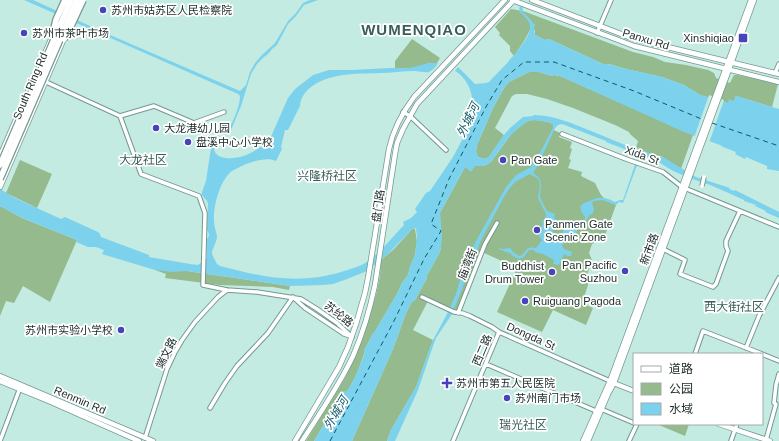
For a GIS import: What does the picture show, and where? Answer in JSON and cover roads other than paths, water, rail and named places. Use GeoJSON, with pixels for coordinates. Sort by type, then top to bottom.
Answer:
{"type":"FeatureCollection","features":[{"type":"Feature","properties":{"kind":"highway"},"geometry":{"type":"LineString","coordinates":[[50,57],[56,20],[66,0]]}},
{"type":"Feature","properties":{"kind":"highway"},"geometry":{"type":"LineString","coordinates":[[0,165],[50,57],[71,0]]}},
{"type":"Feature","properties":{"kind":"highway","name":"South Ring Rd"},"geometry":{"type":"LineString","coordinates":[[0,179],[50,57],[77,0]]}},
{"type":"Feature","properties":{"kind":"highway"},"geometry":{"type":"LineString","coordinates":[[50,57],[71,26],[82,0]]}},
{"type":"Feature","properties":{"kind":"main road"},"geometry":{"type":"LineString","coordinates":[[0,156],[63,11],[66,0]]}},
{"type":"Feature","properties":{"kind":"main road"},"geometry":{"type":"LineString","coordinates":[[0,187],[82,0]]}},
{"type":"Feature","properties":{"kind":"main road","name":"盘门路"},"geometry":{"type":"LineString","coordinates":[[295,441],[334,376],[352,337],[368,278],[389,149],[394,132],[404,112],[417,94],[505,0]]}},
{"type":"Feature","properties":{"kind":"main road","name":"盘门路"},"geometry":{"type":"LineString","coordinates":[[302,441],[341,378],[360,339],[370,305],[378,268],[396,148],[401,133],[420,101],[513,0]]}},
{"type":"Feature","properties":{"kind":"main road","name":"Panxu Rd"},"geometry":{"type":"LineString","coordinates":[[513,0],[597,33],[649,50],[726,72],[779,82]]}},
{"type":"Feature","properties":{"kind":"main road","name":"Panxu Rd"},"geometry":{"type":"LineString","coordinates":[[532,0],[651,44],[730,62],[778,75]]}},
{"type":"Feature","properties":{"kind":"main road","name":"新市路"},"geometry":{"type":"LineString","coordinates":[[583,441],[612,382],[663,249],[687,178],[753,0]]}},
{"type":"Feature","properties":{"kind":"main road"},"geometry":{"type":"LineString","coordinates":[[649,50],[714,62],[651,44]]}},
{"type":"Feature","properties":{"kind":"main road"},"geometry":{"type":"LineString","coordinates":[[778,75],[745,70],[779,82]]}},
{"type":"Feature","properties":{"kind":"main road","name":"新市路"},"geometry":{"type":"LineString","coordinates":[[612,382],[684,188]]}},
{"type":"Feature","properties":{"kind":"main road"},"geometry":{"type":"LineString","coordinates":[[352,337],[360,339]]}},
{"type":"Feature","properties":{"kind":"main road","name":"Renmin Rd"},"geometry":{"type":"LineString","coordinates":[[0,376],[20,387],[139,441]]}},
{"type":"Feature","properties":{"kind":"main road","name":"Renmin Rd"},"geometry":{"type":"LineString","coordinates":[[0,381],[20,387],[153,441]]}},
{"type":"Feature","properties":{"kind":"main road","name":"Dongda St"},"geometry":{"type":"LineString","coordinates":[[612,382],[633,391]]}},
{"type":"Feature","properties":{"kind":"main road","name":"新市路"},"geometry":{"type":"LineString","coordinates":[[588,441],[599,410]]}},
{"type":"Feature","properties":{"kind":"main road"},"geometry":{"type":"LineString","coordinates":[[722,425],[768,440]]}},
{"type":"Feature","properties":{"kind":"street"},"geometry":{"type":"LineString","coordinates":[[597,33],[611,0]]}},
{"type":"Feature","properties":{"kind":"street"},"geometry":{"type":"LineString","coordinates":[[778,75],[779,64]]}},
{"type":"Feature","properties":{"kind":"street"},"geometry":{"type":"LineString","coordinates":[[34,77],[120,116],[154,106],[194,123],[224,112]]}},
{"type":"Feature","properties":{"kind":"street"},"geometry":{"type":"LineString","coordinates":[[404,112],[446,150]]}},
{"type":"Feature","properties":{"kind":"street"},"geometry":{"type":"LineString","coordinates":[[120,116],[141,174],[199,196],[205,214],[202,285],[227,290],[258,292],[293,297],[268,333],[237,366],[210,408]]}},
{"type":"Feature","properties":{"kind":"street","name":"Xida St"},"geometry":{"type":"LineString","coordinates":[[562,134],[641,165],[664,172],[684,188],[779,227]]}},
{"type":"Feature","properties":{"kind":"street"},"geometry":{"type":"LineString","coordinates":[[699,194],[704,178]]}},
{"type":"Feature","properties":{"kind":"street"},"geometry":{"type":"LineString","coordinates":[[663,249],[685,260],[680,274],[712,287],[716,284],[728,252],[726,241],[740,211]]}},
{"type":"Feature","properties":{"kind":"street","name":"庙湾街"},"geometry":{"type":"LineString","coordinates":[[456,312],[485,244],[497,223]]}},
{"type":"Feature","properties":{"kind":"street"},"geometry":{"type":"LineString","coordinates":[[746,348],[759,316],[779,278]]}},
{"type":"Feature","properties":{"kind":"street","name":"端文路"},"geometry":{"type":"LineString","coordinates":[[145,438],[167,368],[175,352],[195,322],[218,297],[227,290]]}},
{"type":"Feature","properties":{"kind":"street","name":"苏纶路"},"geometry":{"type":"LineString","coordinates":[[293,297],[305,308],[344,334],[352,337]]}},
{"type":"Feature","properties":{"kind":"street","name":"Dongda St"},"geometry":{"type":"LineString","coordinates":[[422,297],[447,310],[470,316],[499,332],[612,382]]}},
{"type":"Feature","properties":{"kind":"street"},"geometry":{"type":"LineString","coordinates":[[695,353],[703,331],[759,353]]}},
{"type":"Feature","properties":{"kind":"street","name":"西二路"},"geometry":{"type":"LineString","coordinates":[[453,441],[499,332]]}},
{"type":"Feature","properties":{"kind":"street"},"geometry":{"type":"LineString","coordinates":[[763,354],[779,361]]}},
{"type":"Feature","properties":{"kind":"street"},"geometry":{"type":"LineString","coordinates":[[486,364],[633,423]]}},
{"type":"Feature","properties":{"kind":"street"},"geometry":{"type":"LineString","coordinates":[[768,440],[776,404],[774,403],[779,374]]}},
{"type":"Feature","properties":{"kind":"street"},"geometry":{"type":"LineString","coordinates":[[0,441],[20,387]]}},
{"type":"Feature","properties":{"kind":"street"},"geometry":{"type":"LineString","coordinates":[[629,441],[637,425]]}},
{"type":"Feature","properties":{"kind":"street"},"geometry":{"type":"LineString","coordinates":[[731,441],[737,425]]}},
{"type":"Feature","properties":{"kind":"water","name":"外城河"},"geometry":{"type":"Polygon","coordinates":[[[24,0],[33,0],[240,91],[246,85],[250,72],[255,63],[275,43],[288,21],[303,3],[310,0],[318,0],[304,5],[288,24],[277,45],[257,64],[251,74],[241,106],[231,130],[219,134],[215,141],[215,153],[218,156],[226,158],[235,158],[246,155],[270,139],[288,98],[295,89],[313,75],[329,70],[409,68],[430,63],[438,63],[429,72],[410,71],[351,74],[330,78],[312,86],[303,96],[300,106],[288,130],[285,130],[281,147],[282,149],[276,161],[265,159],[246,164],[232,171],[224,180],[216,201],[214,223],[217,236],[212,254],[217,264],[220,266],[266,276],[295,279],[325,276],[341,272],[358,267],[372,258],[404,225],[403,222],[411,218],[417,212],[415,209],[426,193],[430,191],[453,157],[469,127],[466,125],[472,107],[471,91],[463,78],[455,71],[458,67],[475,84],[489,82],[521,47],[529,32],[529,22],[519,11],[526,15],[535,25],[535,35],[545,40],[549,39],[603,64],[662,77],[684,85],[700,95],[728,103],[729,99],[734,101],[736,96],[779,109],[779,171],[767,169],[767,166],[746,157],[745,159],[735,154],[736,152],[684,132],[560,76],[552,76],[539,72],[529,72],[509,82],[504,88],[493,108],[477,145],[476,152],[478,157],[484,159],[489,157],[503,136],[523,117],[541,115],[556,118],[635,149],[642,150],[659,157],[661,156],[696,177],[730,188],[729,189],[734,191],[735,190],[779,212],[779,218],[765,212],[766,211],[755,206],[756,205],[673,171],[652,158],[642,156],[639,160],[623,203],[619,202],[616,205],[603,200],[593,201],[593,213],[585,222],[580,224],[576,233],[571,238],[567,236],[562,246],[564,249],[572,252],[571,256],[564,254],[558,265],[553,264],[554,260],[541,253],[535,252],[534,250],[529,250],[524,257],[519,259],[510,253],[499,249],[510,248],[519,256],[529,248],[536,248],[542,240],[539,236],[543,229],[541,228],[543,223],[541,221],[545,220],[546,214],[538,198],[540,187],[539,180],[530,174],[515,182],[504,197],[481,240],[476,254],[474,254],[452,314],[436,338],[418,390],[395,441],[387,441],[391,430],[416,387],[433,340],[456,294],[465,263],[476,241],[506,187],[516,175],[531,167],[554,126],[548,122],[535,120],[528,121],[509,137],[491,162],[484,166],[475,166],[471,172],[465,167],[440,213],[442,237],[439,254],[415,300],[411,303],[406,313],[393,349],[352,441],[314,441],[344,391],[346,392],[352,383],[365,352],[364,351],[373,333],[408,275],[415,255],[417,238],[415,228],[413,228],[387,255],[367,271],[333,284],[290,286],[187,271],[172,272],[155,270],[102,254],[104,250],[96,247],[88,247],[76,242],[77,240],[22,218],[0,206],[0,189],[15,198],[61,219],[65,217],[98,232],[101,237],[149,255],[149,257],[198,265],[207,258],[207,239],[209,237],[207,230],[208,204],[202,195],[202,192],[206,181],[212,141],[217,133],[229,129],[239,104],[240,96],[24,0]],[[562,124],[555,128],[533,173],[540,180],[540,196],[547,211],[555,214],[554,218],[568,226],[585,219],[580,208],[584,203],[596,198],[607,199],[615,202],[623,200],[637,159],[637,154],[562,124]],[[558,221],[554,223],[551,228],[553,232],[558,235],[562,233],[565,228],[564,224],[558,221]]]}},
{"type":"Feature","properties":{"kind":"place","name":"苏州市姑苏区人民检察院"},"geometry":{"type":"Point","coordinates":[103,10]}},
{"type":"Feature","properties":{"kind":"place","name":"苏州市茶叶市场"},"geometry":{"type":"Point","coordinates":[24,33]}},
{"type":"Feature","properties":{"kind":"place","name":"Xinshiqiao"},"geometry":{"type":"Point","coordinates":[743,38]}},
{"type":"Feature","properties":{"kind":"place","name":"大龙港幼儿园"},"geometry":{"type":"Point","coordinates":[156,128]}},
{"type":"Feature","properties":{"kind":"place","name":"盘溪中心小学校"},"geometry":{"type":"Point","coordinates":[188,142]}},
{"type":"Feature","properties":{"kind":"place","name":"Pan Gate"},"geometry":{"type":"Point","coordinates":[503,160]}},
{"type":"Feature","properties":{"kind":"place","name":"Panmen Gate Scenic Zone"},"geometry":{"type":"Point","coordinates":[537,230]}},
{"type":"Feature","properties":{"kind":"place","name":"Pan Pacific Suzhou"},"geometry":{"type":"Point","coordinates":[625,271]}},
{"type":"Feature","properties":{"kind":"place","name":"Buddhist Drum Tower"},"geometry":{"type":"Point","coordinates":[552,272]}},
{"type":"Feature","properties":{"kind":"place","name":"Ruiguang Pagoda"},"geometry":{"type":"Point","coordinates":[525,301]}},
{"type":"Feature","properties":{"kind":"place","name":"苏州市实验小学校"},"geometry":{"type":"Point","coordinates":[121,330]}},
{"type":"Feature","properties":{"kind":"place","name":"苏州市第五人民医院"},"geometry":{"type":"Point","coordinates":[447,383]}},
{"type":"Feature","properties":{"kind":"place","name":"苏州南门市场"},"geometry":{"type":"Point","coordinates":[507,398]}},
{"type":"Feature","properties":{"kind":"district","name":"WUMENQIAO"},"geometry":{"type":"Point","coordinates":[414,30]}},
{"type":"Feature","properties":{"kind":"district","name":"大龙社区"},"geometry":{"type":"Point","coordinates":[143,160]}},
{"type":"Feature","properties":{"kind":"district","name":"兴隆桥社区"},"geometry":{"type":"Point","coordinates":[327,176]}},
{"type":"Feature","properties":{"kind":"district","name":"西大街社区"},"geometry":{"type":"Point","coordinates":[734,307]}},
{"type":"Feature","properties":{"kind":"district","name":"瑞光社区"},"geometry":{"type":"Point","coordinates":[523,425]}}]}
